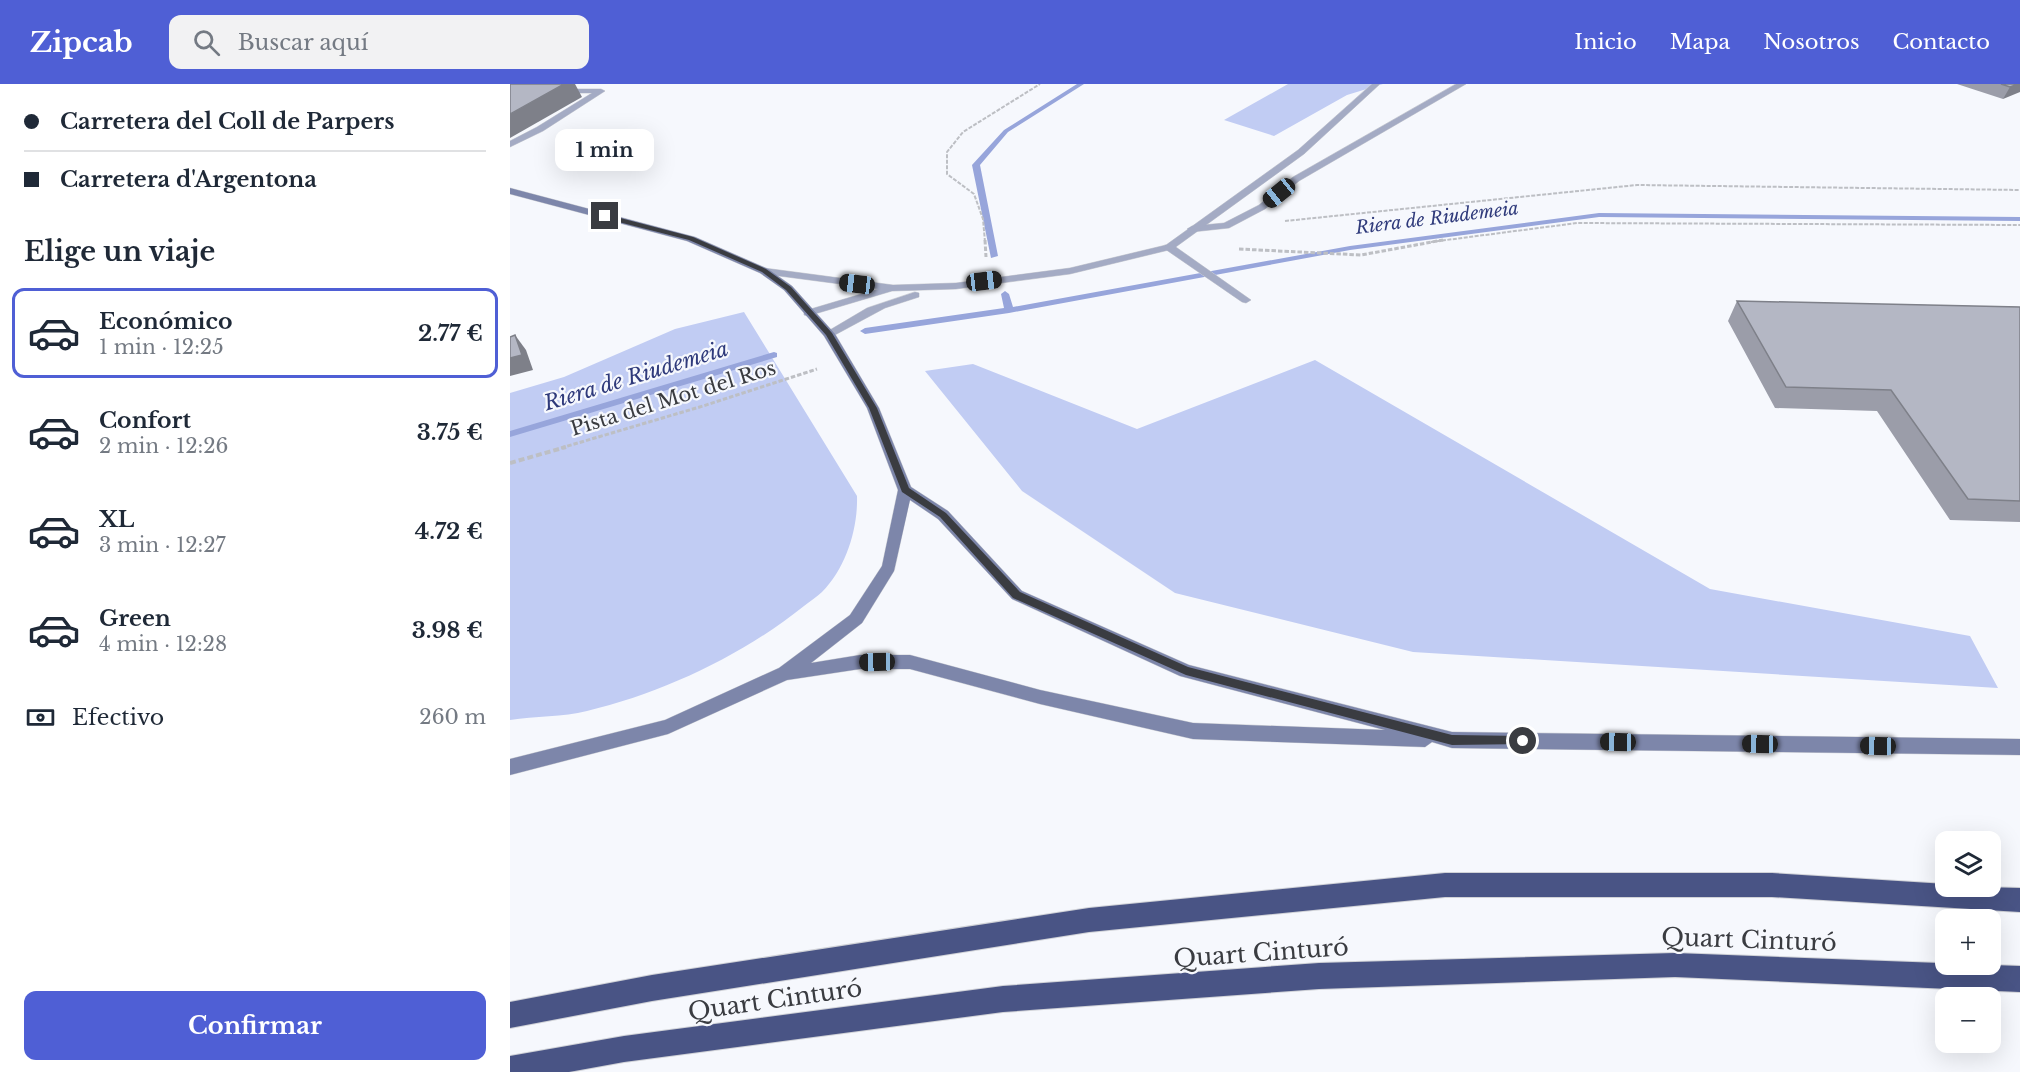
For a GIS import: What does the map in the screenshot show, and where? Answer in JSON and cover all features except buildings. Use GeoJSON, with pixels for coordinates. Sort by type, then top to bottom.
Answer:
{"type":"FeatureCollection","features":[{"type":"Feature","properties":{"kind":"highway"},"geometry":{"type":"LineString","coordinates":[[510,1015],[664,986],[1089,920],[1445,885],[1772,885],[2020,900]]}},
{"type":"Feature","properties":{"kind":"highway","name":"Quart Cinturó"},"geometry":{"type":"LineString","coordinates":[[510,1069],[624,1049],[1003,999],[1319,976],[1675,965],[2020,979]]}},
{"type":"Feature","properties":{"kind":"street"},"geometry":{"type":"LineString","coordinates":[[829,334],[867,311],[894,299],[984,281],[1070,271],[1169,247],[1300,152],[1376,84]]}},
{"type":"Feature","properties":{"kind":"street"},"geometry":{"type":"LineString","coordinates":[[1191,229],[1226,226],[1262,207],[1296,179],[1462,84]]}},
{"type":"Feature","properties":{"kind":"street"},"geometry":{"type":"LineString","coordinates":[[510,144],[540,129],[601,91],[546,90]]}},
{"type":"Feature","properties":{"kind":"street"},"geometry":{"type":"LineString","coordinates":[[510,191],[691,239],[764,271],[788,288],[829,334],[873,408],[905,490],[889,567],[856,619],[785,673],[668,727],[510,767]]}},
{"type":"Feature","properties":{"kind":"street"},"geometry":{"type":"LineString","coordinates":[[1169,247],[1246,300]]}},
{"type":"Feature","properties":{"kind":"street"},"geometry":{"type":"LineString","coordinates":[[764,271],[893,288],[956,286]]}},
{"type":"Feature","properties":{"kind":"street"},"geometry":{"type":"LineString","coordinates":[[808,313],[893,288]]}},
{"type":"Feature","properties":{"kind":"street"},"geometry":{"type":"LineString","coordinates":[[905,490],[943,515],[1017,595],[1186,671],[1452,740]]}},
{"type":"Feature","properties":{"kind":"street"},"geometry":{"type":"LineString","coordinates":[[785,673],[861,662],[910,662],[1040,697],[1193,732],[1452,740],[2020,747]]}},
{"type":"Feature","properties":{"kind":"path"},"geometry":{"type":"LineString","coordinates":[[984,281],[987,250],[983,219],[974,194],[947,174],[947,152],[963,132],[1040,84]]}},
{"type":"Feature","properties":{"kind":"path"},"geometry":{"type":"LineString","coordinates":[[1280,222],[1637,185],[2020,190]]}},
{"type":"Feature","properties":{"kind":"path"},"geometry":{"type":"LineString","coordinates":[[1233,248],[1361,255],[1415,244],[1577,223],[2020,225]]}},
{"type":"Feature","properties":{"kind":"path","name":"Pista del Mot del Ros"},"geometry":{"type":"LineString","coordinates":[[510,463],[741,396],[844,359]]}},
{"type":"Feature","properties":{"kind":"shaded area"},"geometry":{"type":"Polygon","coordinates":[[[1288,84],[1383,84],[1347,95],[1274,136],[1224,120],[1288,84]]]}},
{"type":"Feature","properties":{"kind":"shaded area"},"geometry":{"type":"Polygon","coordinates":[[[744,312],[857,496],[853,535],[838,572],[820,594],[755,641],[673,683],[587,711],[510,720],[510,393],[564,377],[675,329],[744,312]]]}},
{"type":"Feature","properties":{"kind":"shaded area"},"geometry":{"type":"Polygon","coordinates":[[[1315,360],[1710,589],[1970,636],[1998,688],[1413,652],[1175,593],[1022,491],[925,371],[973,364],[1137,429],[1315,360]]]}},
{"type":"Feature","properties":{"kind":"waterway"},"geometry":{"type":"LineString","coordinates":[[994,256],[976,165],[1006,131],[1081,84]]}},
{"type":"Feature","properties":{"kind":"waterway","name":"Riera de Riudemeia"},"geometry":{"type":"LineString","coordinates":[[1009,310],[1350,248],[1599,215],[2020,219]]}},
{"type":"Feature","properties":{"kind":"waterway"},"geometry":{"type":"LineString","coordinates":[[1005,294],[1009,310]]}},
{"type":"Feature","properties":{"kind":"waterway","name":"Riera de Riudemeia"},"geometry":{"type":"LineString","coordinates":[[865,331],[1009,310]]}},
{"type":"Feature","properties":{"kind":"waterway","name":"Riera de Riudemeia"},"geometry":{"type":"LineString","coordinates":[[510,434],[774,355]]}},
{"type":"Feature","properties":{"kind":"route"},"geometry":{"type":"LineString","coordinates":[[605,216],[691,239],[764,271],[788,288],[829,334],[873,408],[905,490],[943,515],[1017,595],[1186,671],[1452,740],[1523,741]]}}]}
